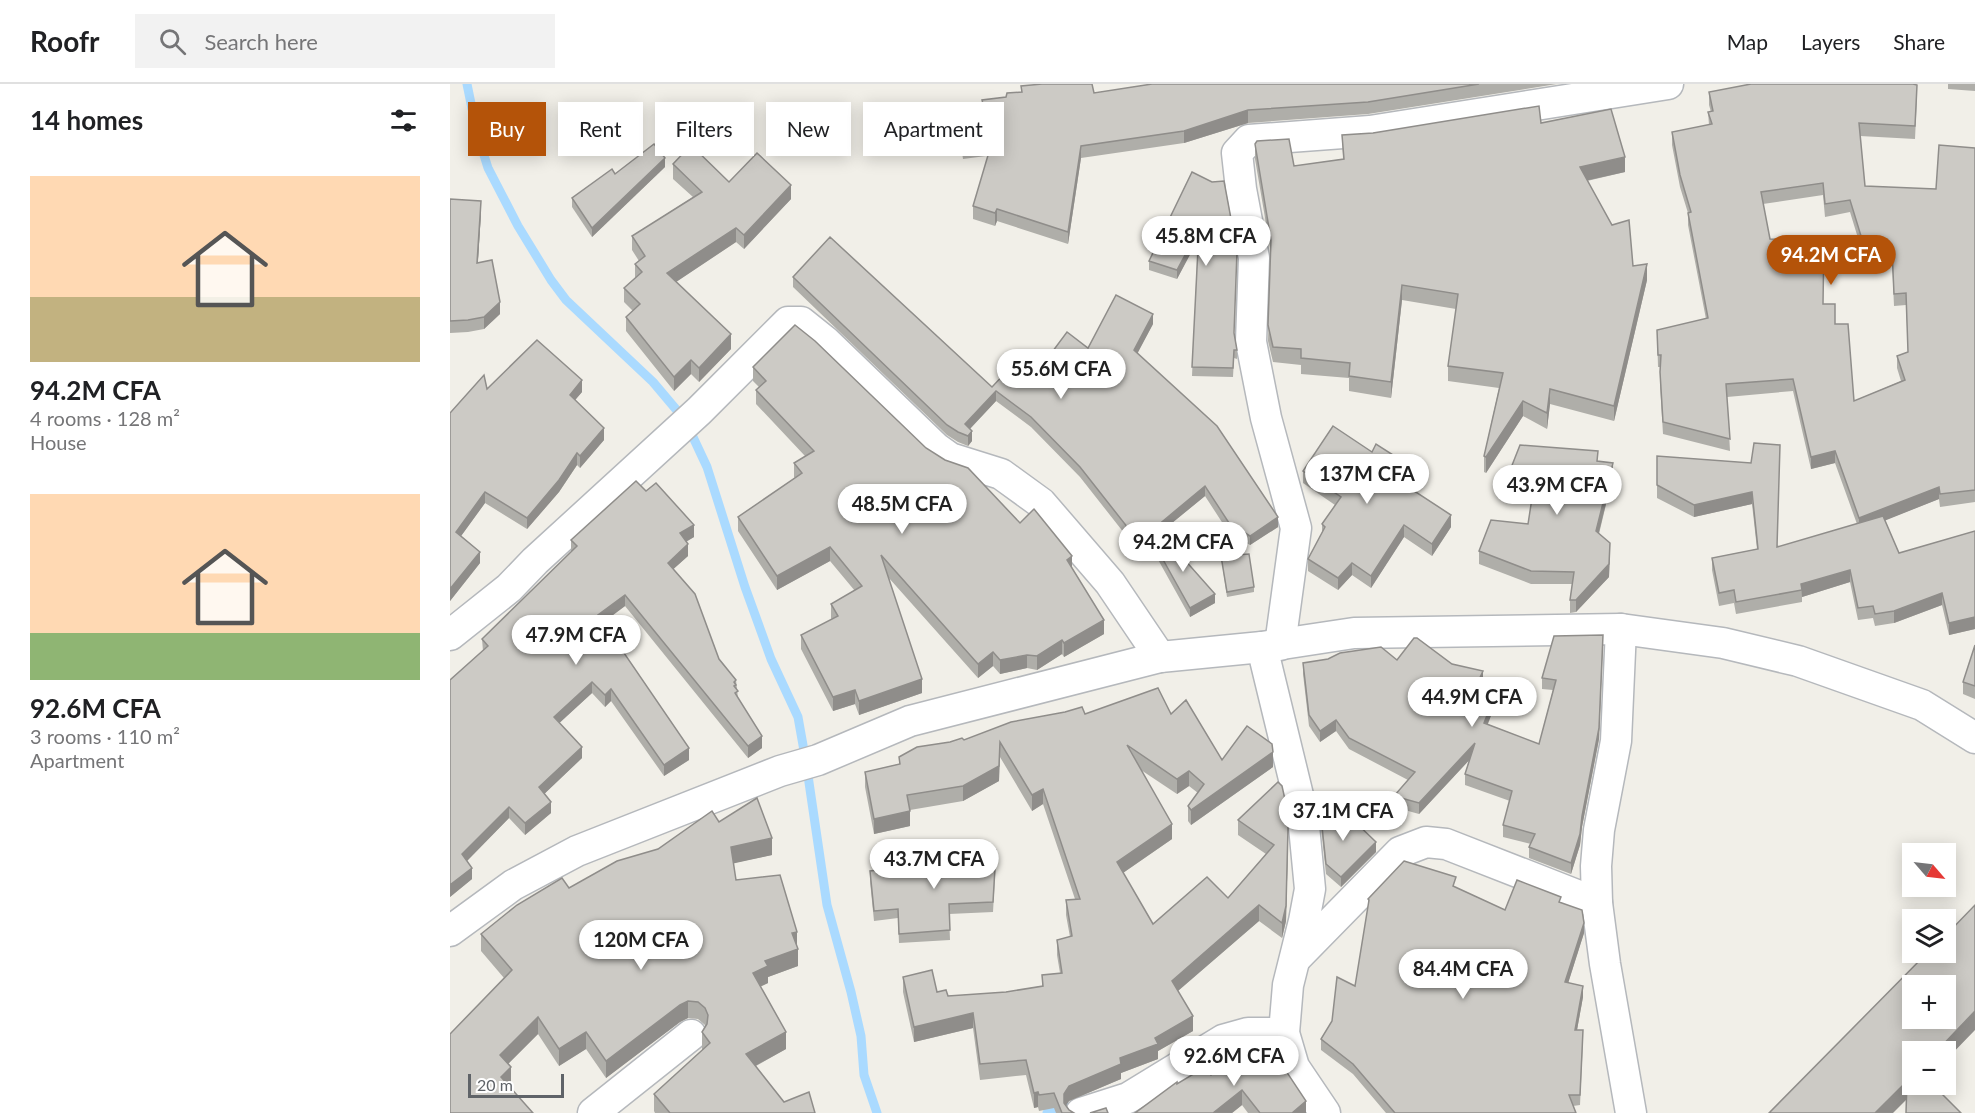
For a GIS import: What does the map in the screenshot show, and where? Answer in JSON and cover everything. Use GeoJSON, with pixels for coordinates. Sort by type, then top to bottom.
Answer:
{"type":"FeatureCollection","features":[{"type":"Feature","properties":{"kind":"street"},"geometry":{"type":"LineString","coordinates":[[1324,1113],[1294,1067],[1284,1033],[1288,985],[1310,889],[1303,816],[1271,646],[1296,528],[1266,418],[1251,342],[1254,258],[1241,189],[1237,153],[1249,140],[1370,131],[1668,84]]}},
{"type":"Feature","properties":{"kind":"street"},"geometry":{"type":"LineString","coordinates":[[450,635],[509,588],[535,561],[699,411],[788,322],[801,322],[826,342],[936,448],[950,458],[1001,474],[1041,503],[1110,583],[1160,657]]}},
{"type":"Feature","properties":{"kind":"street"},"geometry":{"type":"LineString","coordinates":[[1621,629],[1619,720],[1599,830],[1596,866],[1597,903],[1605,964],[1631,1113]]}},
{"type":"Feature","properties":{"kind":"street"},"geometry":{"type":"LineString","coordinates":[[450,931],[513,885],[577,851],[761,779],[818,760],[910,721],[1160,657],[1271,646],[1354,633],[1621,629],[1723,643],[1798,661],[1922,705],[1975,738]]}},
{"type":"Feature","properties":{"kind":"street"},"geometry":{"type":"LineString","coordinates":[[1296,957],[1400,852],[1426,842],[1446,844],[1597,903]]}},
{"type":"Feature","properties":{"kind":"street"},"geometry":{"type":"LineString","coordinates":[[1081,1113],[1128,1098],[1223,1040],[1248,1033],[1284,1033]]}},
{"type":"Feature","properties":{"kind":"street"},"geometry":{"type":"LineString","coordinates":[[593,1113],[691,1035]]}},
{"type":"Feature","properties":{"kind":"building"},"geometry":{"type":"Polygon","coordinates":[[[1092,84],[1094,93],[1152,84],[1479,84],[1368,102],[1248,110],[1184,131],[1081,146],[1068,232],[997,209],[995,213],[973,206],[988,156],[1004,156],[1004,102],[982,102],[982,100],[1006,97],[1007,93],[1022,92],[1021,86],[1092,84]]]}},
{"type":"Feature","properties":{"kind":"building"},"geometry":{"type":"Polygon","coordinates":[[[1751,84],[1917,85],[1915,126],[1859,123],[1865,186],[1936,189],[1939,145],[1975,148],[1975,490],[1940,494],[1939,487],[1859,518],[1835,451],[1811,457],[1793,379],[1726,384],[1730,439],[1663,422],[1661,355],[1658,355],[1657,330],[1708,318],[1688,213],[1691,212],[1680,175],[1672,132],[1712,124],[1708,112],[1713,111],[1709,92],[1751,84]],[[1823,183],[1761,192],[1770,239],[1824,240],[1823,304],[1835,304],[1835,324],[1848,324],[1854,401],[1905,380],[1897,356],[1908,352],[1906,293],[1894,294],[1892,249],[1865,249],[1850,200],[1825,204],[1823,183]]]}},
{"type":"Feature","properties":{"kind":"building"},"geometry":{"type":"Polygon","coordinates":[[[1539,106],[1541,123],[1611,109],[1625,157],[1580,167],[1612,225],[1629,220],[1633,266],[1647,264],[1614,406],[1550,389],[1547,413],[1523,401],[1486,457],[1484,456],[1503,373],[1448,366],[1458,294],[1402,285],[1391,382],[1349,376],[1350,363],[1301,358],[1301,349],[1273,347],[1268,325],[1271,240],[1255,144],[1257,141],[1289,139],[1294,166],[1344,159],[1342,135],[1373,133],[1539,106]]]}},
{"type":"Feature","properties":{"kind":"building"},"geometry":{"type":"Polygon","coordinates":[[[654,144],[655,156],[665,158],[592,228],[572,198],[612,169],[615,174],[638,156],[643,156],[643,152],[654,144]]]}},
{"type":"Feature","properties":{"kind":"building"},"geometry":{"type":"Polygon","coordinates":[[[757,153],[791,185],[744,235],[736,228],[667,273],[731,334],[699,368],[691,360],[674,377],[626,317],[640,304],[624,288],[642,272],[635,264],[645,256],[632,236],[702,192],[673,164],[681,156],[702,156],[729,182],[757,153]]]}},
{"type":"Feature","properties":{"kind":"building"},"geometry":{"type":"Polygon","coordinates":[[[1192,172],[1212,182],[1224,181],[1237,251],[1234,333],[1237,350],[1234,350],[1233,368],[1192,367],[1199,229],[1177,270],[1149,261],[1192,172]]]}},
{"type":"Feature","properties":{"kind":"building"},"geometry":{"type":"Polygon","coordinates":[[[450,199],[481,201],[477,263],[492,260],[500,302],[484,317],[450,321],[450,199]]]}},
{"type":"Feature","properties":{"kind":"building"},"geometry":{"type":"Polygon","coordinates":[[[830,237],[992,387],[1027,350],[1044,363],[1067,332],[1088,348],[1116,295],[1153,314],[1134,350],[1217,426],[1278,517],[1250,536],[1229,523],[1205,486],[1145,536],[1134,523],[1128,528],[1080,467],[1031,417],[996,391],[965,424],[972,431],[968,436],[958,432],[947,425],[793,277],[830,237]]]}},
{"type":"Feature","properties":{"kind":"building"},"geometry":{"type":"Polygon","coordinates":[[[795,325],[815,341],[926,448],[945,460],[968,468],[1020,523],[1034,509],[1072,556],[1067,560],[1104,620],[1064,643],[1062,640],[1037,656],[1027,655],[1000,660],[993,652],[978,664],[881,555],[922,679],[859,701],[855,690],[833,697],[801,635],[838,616],[831,604],[862,586],[830,547],[777,576],[738,517],[802,473],[794,463],[814,451],[756,390],[766,381],[753,367],[795,325]]]}},
{"type":"Feature","properties":{"kind":"building"},"geometry":{"type":"Polygon","coordinates":[[[537,340],[582,380],[570,395],[604,428],[580,456],[577,453],[559,480],[527,518],[485,492],[456,532],[480,552],[450,589],[450,413],[484,375],[487,389],[537,340]]]}},
{"type":"Feature","properties":{"kind":"building"},"geometry":{"type":"Polygon","coordinates":[[[1333,426],[1372,452],[1376,444],[1415,469],[1405,485],[1451,515],[1432,544],[1404,525],[1371,576],[1352,563],[1338,578],[1308,559],[1325,527],[1322,524],[1341,497],[1303,471],[1333,426]]]}},
{"type":"Feature","properties":{"kind":"building"},"geometry":{"type":"Polygon","coordinates":[[[1754,443],[1780,445],[1777,547],[1883,516],[1899,553],[1975,531],[1975,617],[1949,623],[1942,593],[1894,611],[1875,614],[1873,606],[1858,608],[1850,570],[1801,584],[1802,590],[1736,602],[1734,590],[1719,593],[1712,558],[1758,549],[1752,492],[1694,505],[1657,485],[1657,456],[1751,463],[1754,443]]]}},
{"type":"Feature","properties":{"kind":"building"},"geometry":{"type":"Polygon","coordinates":[[[1520,445],[1598,451],[1597,461],[1613,463],[1596,531],[1610,543],[1609,564],[1576,600],[1570,600],[1574,572],[1531,571],[1479,551],[1491,520],[1528,524],[1535,479],[1509,473],[1520,445]]]}},
{"type":"Feature","properties":{"kind":"building"},"geometry":{"type":"Polygon","coordinates":[[[636,481],[646,491],[656,483],[694,525],[680,533],[688,544],[668,563],[695,594],[719,659],[736,680],[734,686],[738,691],[735,693],[762,736],[748,746],[625,595],[598,615],[689,748],[664,765],[611,689],[605,695],[592,682],[554,717],[582,747],[539,787],[551,802],[525,823],[509,807],[462,854],[472,868],[450,885],[450,680],[488,646],[482,639],[577,546],[571,540],[636,481]]]}},
{"type":"Feature","properties":{"kind":"building"},"geometry":{"type":"Polygon","coordinates":[[[1160,532],[1215,594],[1190,608],[1151,538],[1160,532]]]}},
{"type":"Feature","properties":{"kind":"building"},"geometry":{"type":"Polygon","coordinates":[[[1249,554],[1254,587],[1227,592],[1221,556],[1249,554]]]}},
{"type":"Feature","properties":{"kind":"building"},"geometry":{"type":"Polygon","coordinates":[[[1603,635],[1599,728],[1580,834],[1571,863],[1529,847],[1535,834],[1503,825],[1512,791],[1465,774],[1475,743],[1419,803],[1394,796],[1415,772],[1349,738],[1336,720],[1320,731],[1309,715],[1303,663],[1328,659],[1340,653],[1381,647],[1397,660],[1414,638],[1417,638],[1452,664],[1483,671],[1477,684],[1496,692],[1484,723],[1539,744],[1556,680],[1542,678],[1554,636],[1603,635]]]}},
{"type":"Feature","properties":{"kind":"building"},"geometry":{"type":"Polygon","coordinates":[[[1975,645],[1975,686],[1963,682],[1975,645]]]}},
{"type":"Feature","properties":{"kind":"building"},"geometry":{"type":"Polygon","coordinates":[[[1158,688],[1171,714],[1186,700],[1222,760],[1247,726],[1272,744],[1273,752],[1191,810],[1188,806],[1204,784],[1189,771],[1177,779],[1127,745],[1172,824],[1117,862],[1153,924],[1207,877],[1228,898],[1274,845],[1238,820],[1278,782],[1282,786],[1286,804],[1288,828],[1286,906],[1282,923],[1259,905],[1172,981],[1193,1016],[1155,1038],[1158,1044],[1120,1058],[1121,1064],[1069,1086],[1064,1094],[1064,1103],[1074,1113],[1062,1113],[1054,1093],[1039,1095],[1038,1092],[1034,1093],[1026,1060],[980,1064],[973,1013],[914,1027],[903,977],[932,970],[937,992],[946,990],[948,996],[1006,992],[1043,986],[1042,975],[1062,973],[1057,940],[1072,936],[1066,900],[1080,899],[1043,789],[1032,795],[1000,742],[999,766],[963,786],[907,795],[910,811],[874,819],[865,772],[900,764],[899,757],[917,747],[962,738],[964,740],[1011,722],[1082,707],[1085,714],[1158,688]]]}},
{"type":"Feature","properties":{"kind":"building"},"geometry":{"type":"Polygon","coordinates":[[[757,798],[772,838],[731,847],[736,880],[780,875],[797,932],[792,933],[798,949],[765,961],[768,966],[753,973],[786,1032],[746,1054],[784,1102],[809,1092],[815,1113],[670,1113],[654,1094],[710,1043],[702,1032],[707,1024],[708,1015],[705,1008],[698,1002],[688,1001],[606,1061],[586,1032],[559,1049],[538,1017],[500,1055],[511,1067],[501,1077],[533,1113],[450,1113],[450,1034],[512,970],[481,934],[517,905],[562,878],[569,888],[617,861],[658,849],[712,811],[719,822],[757,798]]]}},
{"type":"Feature","properties":{"kind":"building"},"geometry":{"type":"Polygon","coordinates":[[[1329,810],[1352,819],[1376,842],[1341,877],[1326,864],[1321,817],[1329,810]]]}},
{"type":"Feature","properties":{"kind":"building"},"geometry":{"type":"Polygon","coordinates":[[[967,850],[996,850],[993,902],[949,904],[950,930],[899,934],[898,909],[874,911],[870,871],[967,860],[967,850]]]}},
{"type":"Feature","properties":{"kind":"building"},"geometry":{"type":"Polygon","coordinates":[[[1404,861],[1456,877],[1453,886],[1505,910],[1517,880],[1561,897],[1559,902],[1582,910],[1584,923],[1565,982],[1583,986],[1575,1030],[1583,1030],[1580,1095],[1569,1095],[1576,1113],[1395,1113],[1353,1064],[1321,1039],[1332,1021],[1337,977],[1355,986],[1368,899],[1404,861]]]}},
{"type":"Feature","properties":{"kind":"building"},"geometry":{"type":"Polygon","coordinates":[[[1975,905],[1975,1011],[1946,1041],[1902,1041],[1902,1086],[1875,1113],[1769,1113],[1902,978],[1902,1029],[1956,1029],[1956,975],[1905,975],[1917,963],[1956,963],[1956,925],[1975,905]]]}},
{"type":"Feature","properties":{"kind":"building"},"geometry":{"type":"Polygon","coordinates":[[[1273,1043],[1280,1062],[1306,1101],[1292,1113],[1260,1113],[1242,1090],[1213,1113],[1135,1113],[1177,1082],[1177,1084],[1205,1067],[1211,1075],[1238,1052],[1273,1043]]]}},
{"type":"Feature","properties":{"kind":"building"},"geometry":{"type":"Polygon","coordinates":[[[1907,1095],[1943,1095],[1961,1113],[1906,1113],[1907,1095]]]}},
{"type":"Feature","properties":{"kind":"building"},"geometry":{"type":"Polygon","coordinates":[[[1106,1108],[1108,1113],[1090,1113],[1106,1108]]]}},
{"type":"Feature","properties":{"kind":"waterway"},"geometry":{"type":"LineString","coordinates":[[467,84],[477,133],[488,168],[518,226],[551,280],[566,300],[653,382],[685,420],[707,467],[745,587],[771,659],[798,717],[827,905],[861,1036],[864,1075],[877,1113]]}},
{"type":"Feature","properties":{"kind":"waterway"},"geometry":{"type":"LineString","coordinates":[[1047,1113],[1067,1107]]}}]}
